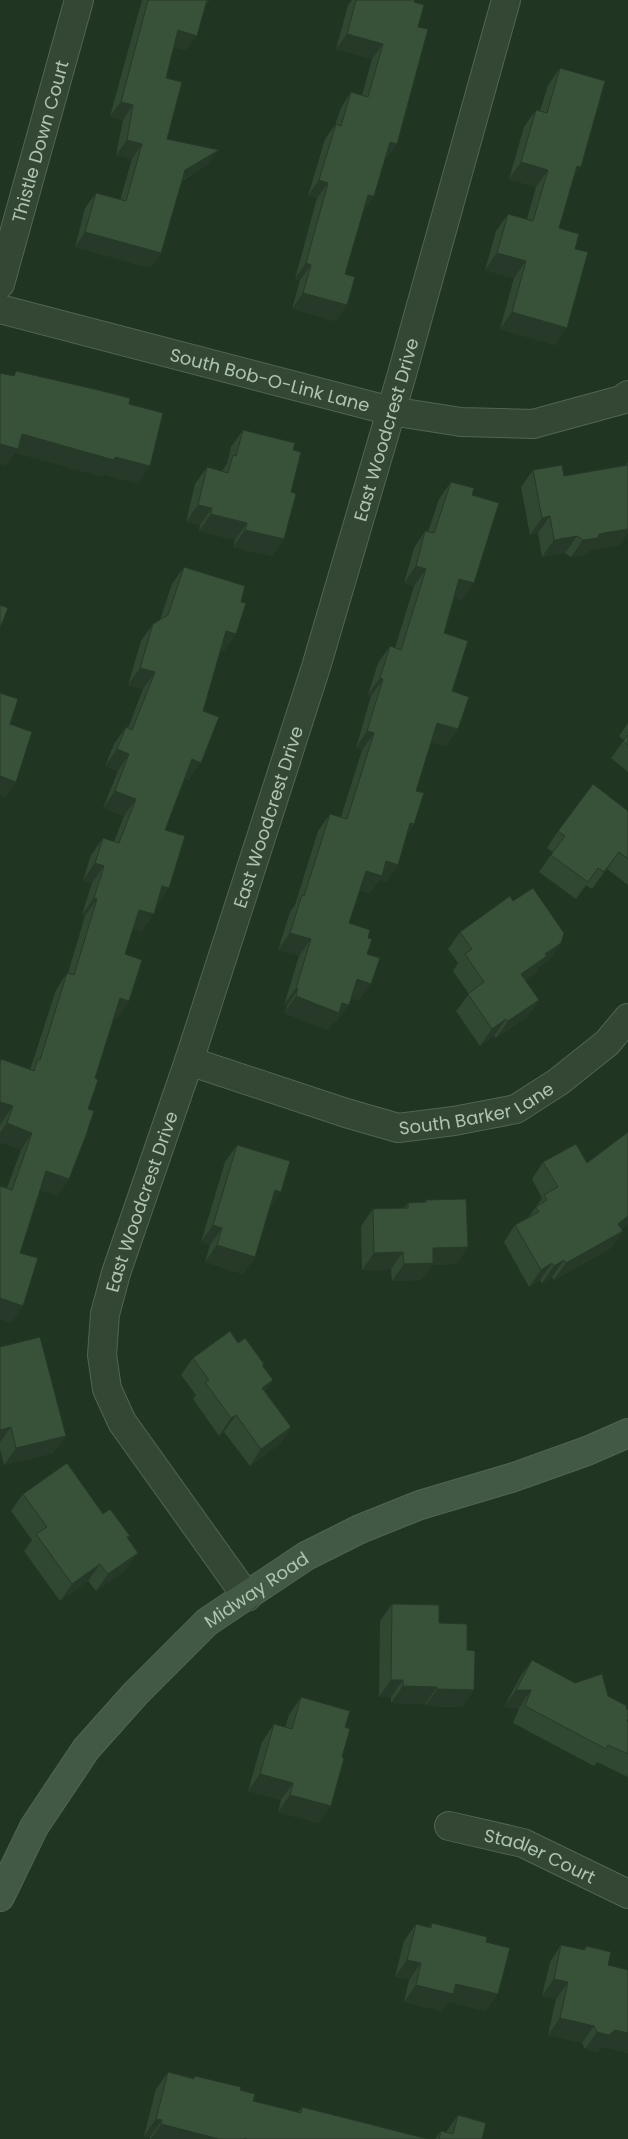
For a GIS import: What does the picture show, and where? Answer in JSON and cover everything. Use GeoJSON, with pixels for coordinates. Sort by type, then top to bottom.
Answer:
{"type":"FeatureCollection","features":[{"type":"Feature","properties":{"kind":"main road","name":"Midway Road"},"geometry":{"type":"LineString","coordinates":[[0,1896],[34,1827],[86,1749],[136,1692],[207,1622],[247,1598],[306,1556],[360,1529],[420,1505],[511,1478],[587,1451],[628,1433]]}},
{"type":"Feature","properties":{"kind":"street","name":"Thistle Down Court"},"geometry":{"type":"LineString","coordinates":[[0,284],[79,0]]}},
{"type":"Feature","properties":{"kind":"street","name":"East Woodcrest Drive"},"geometry":{"type":"LineString","coordinates":[[247,1598],[122,1422],[107,1389],[102,1355],[105,1314],[116,1273],[189,1061],[316,667],[391,411],[506,0]]}},
{"type":"Feature","properties":{"kind":"street","name":"South Bob-O-Link Lane"},"geometry":{"type":"LineString","coordinates":[[0,309],[391,411],[462,422],[533,424],[621,400],[628,395]]}},
{"type":"Feature","properties":{"kind":"street","name":"South Barker Lane"},"geometry":{"type":"LineString","coordinates":[[189,1061],[346,1114],[398,1128],[454,1121],[516,1109],[579,1066],[606,1043],[628,1018]]}},
{"type":"Feature","properties":{"kind":"street","name":"Stadler Court"},"geometry":{"type":"LineString","coordinates":[[449,1826],[523,1843],[628,1894]]}},
{"type":"Feature","properties":{"kind":"building"},"geometry":{"type":"Polygon","coordinates":[[[148,0],[207,0],[197,36],[178,30],[166,78],[182,82],[167,139],[219,150],[185,170],[161,253],[85,232],[96,193],[126,201],[142,144],[127,140],[133,105],[121,102],[148,0]]]}},
{"type":"Feature","properties":{"kind":"building"},"geometry":{"type":"Polygon","coordinates":[[[356,0],[415,0],[414,2],[424,5],[418,27],[428,29],[397,144],[390,142],[374,196],[368,195],[345,274],[355,277],[347,305],[303,293],[311,265],[306,263],[328,183],[319,180],[336,124],[341,126],[351,92],[368,97],[383,44],[347,34],[356,0]]]}},
{"type":"Feature","properties":{"kind":"building"},"geometry":{"type":"Polygon","coordinates":[[[560,68],[605,81],[581,167],[577,166],[559,228],[579,234],[575,249],[588,252],[567,328],[512,312],[526,261],[497,253],[508,214],[533,221],[548,170],[521,162],[536,110],[547,113],[560,68]]]}},
{"type":"Feature","properties":{"kind":"building"},"geometry":{"type":"Polygon","coordinates":[[[16,371],[130,398],[129,404],[163,413],[150,466],[115,457],[114,460],[22,434],[18,449],[0,444],[0,373],[14,376],[16,371]]]}},
{"type":"Feature","properties":{"kind":"building"},"geometry":{"type":"Polygon","coordinates":[[[243,430],[295,443],[293,450],[301,452],[291,492],[296,494],[284,539],[245,530],[247,523],[211,514],[212,508],[198,505],[207,467],[228,473],[233,455],[236,456],[243,430]]]}},
{"type":"Feature","properties":{"kind":"building"},"geometry":{"type":"Polygon","coordinates":[[[562,465],[564,476],[628,465],[628,529],[599,534],[598,538],[583,540],[577,536],[554,540],[550,516],[542,518],[533,470],[562,465]]]}},
{"type":"Feature","properties":{"kind":"building"},"geometry":{"type":"Polygon","coordinates":[[[451,482],[474,488],[472,495],[499,503],[474,583],[459,579],[444,633],[468,641],[452,691],[469,697],[458,729],[437,723],[416,791],[424,793],[414,824],[410,823],[398,865],[386,861],[382,876],[366,871],[349,923],[370,930],[368,938],[372,939],[367,954],[380,958],[371,984],[357,979],[349,1005],[342,1003],[339,1013],[296,996],[298,989],[296,988],[311,939],[290,933],[330,814],[347,819],[374,733],[367,731],[383,679],[380,678],[390,646],[401,650],[426,569],[416,566],[425,531],[434,533],[451,482]]]}},
{"type":"Feature","properties":{"kind":"building"},"geometry":{"type":"Polygon","coordinates":[[[184,567],[245,586],[241,602],[246,603],[236,634],[226,631],[203,711],[219,717],[201,763],[192,759],[165,830],[185,836],[169,888],[162,886],[154,914],[139,910],[125,954],[142,960],[129,1001],[120,998],[95,1078],[98,1080],[88,1109],[94,1111],[85,1138],[69,1179],[46,1171],[20,1253],[38,1258],[23,1306],[0,1298],[0,1186],[12,1190],[32,1133],[7,1123],[13,1106],[0,1102],[0,1063],[1,1059],[34,1071],[38,1059],[40,1060],[67,973],[74,975],[97,899],[94,898],[104,866],[95,863],[103,838],[119,843],[136,799],[115,791],[129,754],[117,749],[126,727],[132,730],[155,672],[140,668],[153,624],[168,615],[184,567]]]}},
{"type":"Feature","properties":{"kind":"building"},"geometry":{"type":"Polygon","coordinates":[[[0,605],[8,608],[0,628],[0,605]]]}},
{"type":"Feature","properties":{"kind":"building"},"geometry":{"type":"Polygon","coordinates":[[[0,693],[18,699],[10,724],[32,732],[16,782],[0,776],[0,693]]]}},
{"type":"Feature","properties":{"kind":"building"},"geometry":{"type":"Polygon","coordinates":[[[628,735],[628,745],[623,741],[628,735]]]}},
{"type":"Feature","properties":{"kind":"building"},"geometry":{"type":"Polygon","coordinates":[[[593,784],[628,811],[628,859],[619,852],[604,872],[598,868],[588,882],[551,855],[565,836],[558,831],[593,784]]]}},
{"type":"Feature","properties":{"kind":"building"},"geometry":{"type":"Polygon","coordinates":[[[533,888],[564,933],[561,943],[545,954],[547,956],[521,974],[539,1000],[508,1021],[506,1019],[492,1029],[468,994],[484,982],[465,954],[472,949],[460,932],[510,896],[513,901],[533,888]]]}},
{"type":"Feature","properties":{"kind":"building"},"geometry":{"type":"Polygon","coordinates":[[[628,1132],[628,1216],[618,1224],[623,1231],[566,1263],[564,1260],[554,1266],[552,1263],[541,1270],[515,1225],[539,1212],[536,1207],[547,1200],[544,1195],[558,1187],[543,1162],[576,1144],[587,1163],[628,1132]]]}},
{"type":"Feature","properties":{"kind":"building"},"geometry":{"type":"Polygon","coordinates":[[[237,1145],[290,1161],[281,1192],[275,1190],[255,1257],[217,1245],[222,1228],[213,1225],[237,1145]]]}},
{"type":"Feature","properties":{"kind":"building"},"geometry":{"type":"Polygon","coordinates":[[[466,1199],[468,1247],[433,1248],[433,1263],[404,1264],[403,1252],[374,1253],[373,1209],[408,1208],[408,1203],[426,1202],[426,1200],[466,1199]]]}},
{"type":"Feature","properties":{"kind":"building"},"geometry":{"type":"Polygon","coordinates":[[[230,1331],[238,1343],[245,1338],[264,1364],[262,1365],[273,1380],[262,1388],[291,1427],[261,1449],[236,1415],[231,1418],[205,1382],[209,1380],[193,1358],[230,1331]]]}},
{"type":"Feature","properties":{"kind":"building"},"geometry":{"type":"Polygon","coordinates":[[[40,1337],[66,1436],[16,1448],[11,1427],[0,1430],[0,1347],[40,1337]]]}},
{"type":"Feature","properties":{"kind":"building"},"geometry":{"type":"Polygon","coordinates":[[[67,1463],[103,1514],[110,1509],[130,1536],[127,1537],[138,1553],[108,1574],[100,1564],[72,1584],[36,1534],[47,1527],[23,1494],[67,1463]]]}},
{"type":"Feature","properties":{"kind":"building"},"geometry":{"type":"Polygon","coordinates":[[[392,1604],[439,1605],[439,1623],[467,1624],[467,1650],[475,1651],[474,1690],[403,1686],[403,1680],[391,1680],[392,1604]]]}},
{"type":"Feature","properties":{"kind":"building"},"geometry":{"type":"Polygon","coordinates":[[[532,1660],[575,1683],[602,1674],[608,1696],[627,1706],[626,1709],[628,1709],[628,1754],[608,1745],[606,1749],[525,1706],[531,1690],[516,1690],[532,1660]]]}},
{"type":"Feature","properties":{"kind":"building"},"geometry":{"type":"Polygon","coordinates":[[[301,1697],[350,1711],[345,1727],[350,1729],[331,1806],[290,1795],[293,1783],[260,1774],[274,1724],[292,1729],[301,1697]]]}},
{"type":"Feature","properties":{"kind":"building"},"geometry":{"type":"Polygon","coordinates":[[[432,1923],[487,1937],[486,1942],[510,1948],[498,1994],[456,1984],[453,1994],[416,1985],[421,1963],[407,1960],[416,1924],[431,1928],[432,1923]]]}},
{"type":"Feature","properties":{"kind":"building"},"geometry":{"type":"Polygon","coordinates":[[[561,1945],[585,1950],[586,1946],[611,1952],[608,1965],[628,1970],[628,2033],[615,2030],[609,2035],[597,2032],[594,2026],[560,2018],[568,1982],[554,1979],[561,1945]]]}},
{"type":"Feature","properties":{"kind":"building"},"geometry":{"type":"Polygon","coordinates":[[[168,2072],[194,2079],[195,2076],[241,2087],[240,2090],[255,2094],[253,2101],[301,2113],[302,2107],[428,2139],[219,2139],[161,2124],[162,2120],[156,2119],[168,2072]]]}},
{"type":"Feature","properties":{"kind":"building"},"geometry":{"type":"Polygon","coordinates":[[[458,2115],[486,2123],[482,2139],[439,2139],[441,2131],[453,2134],[458,2115]]]}}]}
